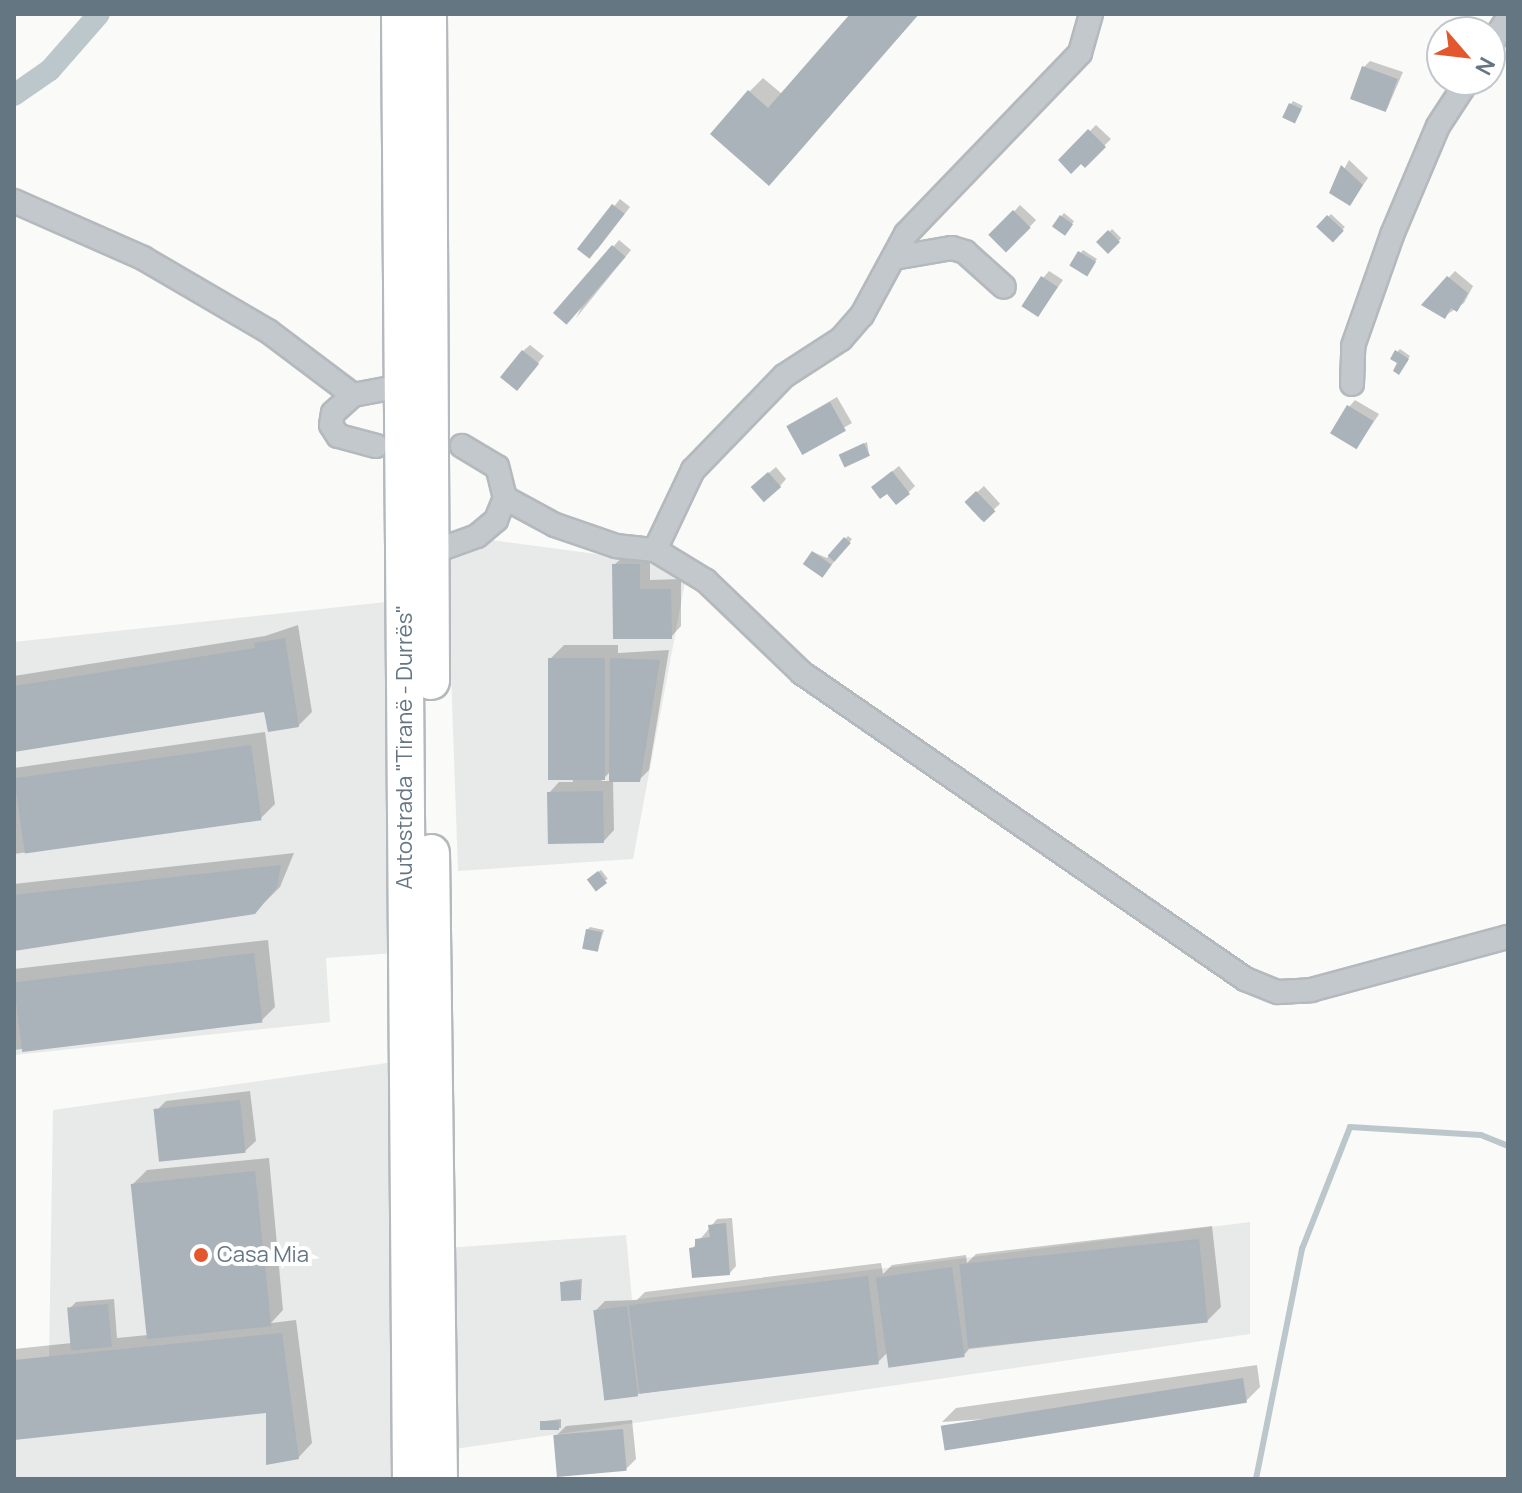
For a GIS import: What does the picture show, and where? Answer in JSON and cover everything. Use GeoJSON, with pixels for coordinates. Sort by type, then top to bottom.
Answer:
{"type":"FeatureCollection","features":[{"type":"Feature","properties":{"kind":"highway","name":"Autostrada \"Tiranë - Durrës\""},"geometry":{"type":"LineString","coordinates":[[400,14],[411,1479]]}},
{"type":"Feature","properties":{"kind":"highway","name":"Autostrada \"Tiranë - Durrës\""},"geometry":{"type":"LineString","coordinates":[[428,14],[439,1479]]}},
{"type":"Feature","properties":{"kind":"street"},"geometry":{"type":"LineString","coordinates":[[655,550],[693,470],[784,376],[841,339],[862,315],[906,234],[1080,53],[1091,14]]}},
{"type":"Feature","properties":{"kind":"street"},"geometry":{"type":"LineString","coordinates":[[1352,384],[1353,346],[1392,235],[1438,126],[1458,96]]}},
{"type":"Feature","properties":{"kind":"street"},"geometry":{"type":"LineString","coordinates":[[14,201],[143,258],[268,331],[353,395]]}},
{"type":"Feature","properties":{"kind":"street"},"geometry":{"type":"LineString","coordinates":[[894,258],[952,248],[965,252],[1004,287]]}},
{"type":"Feature","properties":{"kind":"street"},"geometry":{"type":"LineString","coordinates":[[376,446],[350,442],[331,425],[340,403],[353,395],[401,386]]}},
{"type":"Feature","properties":{"kind":"street"},"geometry":{"type":"LineString","coordinates":[[430,553],[477,536],[496,520],[505,498],[497,467],[462,446]]}},
{"type":"Feature","properties":{"kind":"street"},"geometry":{"type":"LineString","coordinates":[[505,498],[555,525],[616,546],[655,550],[706,581],[802,673],[1245,979],[1278,992],[1311,990],[1508,937]]}},
{"type":"Feature","properties":{"kind":"shaded area"},"geometry":{"type":"Polygon","coordinates":[[[491,540],[649,561],[685,582],[633,859],[458,871],[447,561],[491,540]]]}},
{"type":"Feature","properties":{"kind":"shaded area"},"geometry":{"type":"Polygon","coordinates":[[[386,602],[395,953],[326,958],[330,1022],[14,1055],[14,642],[386,602]]]}},
{"type":"Feature","properties":{"kind":"shaded area"},"geometry":{"type":"Polygon","coordinates":[[[394,1062],[401,1479],[14,1479],[14,1363],[49,1359],[53,1110],[394,1062]]]}},
{"type":"Feature","properties":{"kind":"shaded area"},"geometry":{"type":"Polygon","coordinates":[[[1250,1222],[1250,1334],[455,1449],[446,1248],[626,1235],[632,1300],[1250,1222]]]}},
{"type":"Feature","properties":{"kind":"building"},"geometry":{"type":"Polygon","coordinates":[[[850,14],[919,14],[769,186],[710,134],[748,90],[768,108],[850,14]]]}},
{"type":"Feature","properties":{"kind":"building"},"geometry":{"type":"Polygon","coordinates":[[[1362,66],[1398,79],[1386,112],[1350,99],[1362,66]]]}},
{"type":"Feature","properties":{"kind":"building"},"geometry":{"type":"Polygon","coordinates":[[[1289,103],[1302,109],[1295,123],[1282,118],[1289,103]]]}},
{"type":"Feature","properties":{"kind":"building"},"geometry":{"type":"Polygon","coordinates":[[[1088,129],[1106,147],[1085,168],[1081,164],[1071,174],[1058,160],[1088,129]]]}},
{"type":"Feature","properties":{"kind":"building"},"geometry":{"type":"Polygon","coordinates":[[[1341,165],[1363,185],[1350,206],[1329,193],[1341,165]]]}},
{"type":"Feature","properties":{"kind":"building"},"geometry":{"type":"Polygon","coordinates":[[[612,204],[625,214],[590,259],[577,249],[612,204]]]}},
{"type":"Feature","properties":{"kind":"building"},"geometry":{"type":"Polygon","coordinates":[[[1013,210],[1031,228],[1006,252],[988,235],[1013,210]]]}},
{"type":"Feature","properties":{"kind":"building"},"geometry":{"type":"Polygon","coordinates":[[[1060,215],[1073,224],[1065,236],[1052,226],[1060,215]]]}},
{"type":"Feature","properties":{"kind":"building"},"geometry":{"type":"Polygon","coordinates":[[[1327,215],[1344,231],[1333,242],[1316,227],[1327,215]]]}},
{"type":"Feature","properties":{"kind":"building"},"geometry":{"type":"Polygon","coordinates":[[[1108,230],[1120,242],[1108,254],[1096,242],[1108,230]]]}},
{"type":"Feature","properties":{"kind":"building"},"geometry":{"type":"Polygon","coordinates":[[[612,245],[626,257],[567,325],[553,313],[612,245]]]}},
{"type":"Feature","properties":{"kind":"building"},"geometry":{"type":"Polygon","coordinates":[[[1078,251],[1096,262],[1087,276],[1069,266],[1078,251]]]}},
{"type":"Feature","properties":{"kind":"building"},"geometry":{"type":"Polygon","coordinates":[[[1041,276],[1058,287],[1038,317],[1021,306],[1041,276]]]}},
{"type":"Feature","properties":{"kind":"building"},"geometry":{"type":"Polygon","coordinates":[[[1447,276],[1468,293],[1457,312],[1451,308],[1445,319],[1421,305],[1447,276]]]}},
{"type":"Feature","properties":{"kind":"building"},"geometry":{"type":"Polygon","coordinates":[[[522,350],[539,364],[517,391],[500,377],[522,350]]]}},
{"type":"Feature","properties":{"kind":"building"},"geometry":{"type":"Polygon","coordinates":[[[1395,350],[1409,359],[1399,375],[1393,371],[1397,363],[1390,359],[1395,350]]]}},
{"type":"Feature","properties":{"kind":"building"},"geometry":{"type":"Polygon","coordinates":[[[830,402],[846,431],[802,455],[786,426],[830,402]]]}},
{"type":"Feature","properties":{"kind":"building"},"geometry":{"type":"Polygon","coordinates":[[[1347,405],[1374,421],[1357,449],[1330,433],[1347,405]]]}},
{"type":"Feature","properties":{"kind":"building"},"geometry":{"type":"Polygon","coordinates":[[[864,443],[870,456],[845,468],[839,455],[864,443]]]}},
{"type":"Feature","properties":{"kind":"building"},"geometry":{"type":"Polygon","coordinates":[[[892,471],[910,494],[896,505],[887,494],[880,499],[871,487],[892,471]]]}},
{"type":"Feature","properties":{"kind":"building"},"geometry":{"type":"Polygon","coordinates":[[[768,472],[781,487],[764,502],[751,487],[768,472]]]}},
{"type":"Feature","properties":{"kind":"building"},"geometry":{"type":"Polygon","coordinates":[[[976,491],[995,511],[984,522],[964,502],[976,491]]]}},
{"type":"Feature","properties":{"kind":"building"},"geometry":{"type":"Polygon","coordinates":[[[844,537],[851,543],[834,562],[828,556],[844,537]]]}},
{"type":"Feature","properties":{"kind":"building"},"geometry":{"type":"Polygon","coordinates":[[[812,551],[832,565],[822,578],[803,564],[812,551]]]}},
{"type":"Feature","properties":{"kind":"building"},"geometry":{"type":"Polygon","coordinates":[[[612,564],[640,564],[640,589],[671,589],[672,639],[613,639],[612,564]]]}},
{"type":"Feature","properties":{"kind":"building"},"geometry":{"type":"Polygon","coordinates":[[[285,638],[299,727],[268,732],[264,712],[14,752],[14,686],[255,648],[254,643],[285,638]]]}},
{"type":"Feature","properties":{"kind":"building"},"geometry":{"type":"Polygon","coordinates":[[[548,658],[605,658],[605,780],[548,780],[548,658]]]}},
{"type":"Feature","properties":{"kind":"building"},"geometry":{"type":"Polygon","coordinates":[[[610,658],[660,660],[640,782],[609,782],[610,658]]]}},
{"type":"Feature","properties":{"kind":"building"},"geometry":{"type":"Polygon","coordinates":[[[251,745],[262,820],[25,854],[14,778],[251,745]]]}},
{"type":"Feature","properties":{"kind":"building"},"geometry":{"type":"Polygon","coordinates":[[[603,791],[604,843],[548,844],[547,792],[603,791]]]}},
{"type":"Feature","properties":{"kind":"building"},"geometry":{"type":"Polygon","coordinates":[[[281,865],[277,887],[255,914],[14,951],[14,895],[281,865]]]}},
{"type":"Feature","properties":{"kind":"building"},"geometry":{"type":"Polygon","coordinates":[[[598,871],[607,883],[596,891],[587,879],[598,871]]]}},
{"type":"Feature","properties":{"kind":"building"},"geometry":{"type":"Polygon","coordinates":[[[586,929],[602,932],[598,952],[582,949],[586,929]]]}},
{"type":"Feature","properties":{"kind":"building"},"geometry":{"type":"Polygon","coordinates":[[[254,953],[263,1022],[22,1052],[14,982],[254,953]]]}},
{"type":"Feature","properties":{"kind":"building"},"geometry":{"type":"Polygon","coordinates":[[[240,1100],[246,1153],[159,1162],[153,1109],[240,1100]]]}},
{"type":"Feature","properties":{"kind":"building","name":"Casa Mia"},"geometry":{"type":"Polygon","coordinates":[[[255,1171],[271,1326],[147,1339],[131,1184],[255,1171]]]}},
{"type":"Feature","properties":{"kind":"building"},"geometry":{"type":"Polygon","coordinates":[[[726,1223],[730,1275],[692,1278],[689,1248],[695,1247],[695,1239],[710,1237],[708,1225],[726,1223]]]}},
{"type":"Feature","properties":{"kind":"building"},"geometry":{"type":"Polygon","coordinates":[[[1199,1239],[1208,1323],[968,1348],[959,1264],[1199,1239]]]}},
{"type":"Feature","properties":{"kind":"building"},"geometry":{"type":"Polygon","coordinates":[[[952,1267],[965,1357],[888,1368],[876,1278],[952,1267]]]}},
{"type":"Feature","properties":{"kind":"building"},"geometry":{"type":"Polygon","coordinates":[[[868,1276],[879,1364],[640,1394],[629,1305],[868,1276]]]}},
{"type":"Feature","properties":{"kind":"building"},"geometry":{"type":"Polygon","coordinates":[[[580,1281],[581,1300],[561,1301],[560,1282],[580,1281]]]}},
{"type":"Feature","properties":{"kind":"building"},"geometry":{"type":"Polygon","coordinates":[[[108,1304],[112,1347],[71,1350],[67,1308],[108,1304]]]}},
{"type":"Feature","properties":{"kind":"building"},"geometry":{"type":"Polygon","coordinates":[[[627,1306],[638,1396],[604,1400],[593,1310],[627,1306]]]}},
{"type":"Feature","properties":{"kind":"building"},"geometry":{"type":"Polygon","coordinates":[[[282,1333],[299,1459],[266,1465],[266,1413],[14,1440],[14,1360],[282,1333]]]}},
{"type":"Feature","properties":{"kind":"building"},"geometry":{"type":"Polygon","coordinates":[[[1243,1378],[1247,1403],[945,1451],[941,1426],[1243,1378]]]}},
{"type":"Feature","properties":{"kind":"building"},"geometry":{"type":"Polygon","coordinates":[[[540,1421],[559,1421],[559,1430],[540,1430],[540,1421]]]}},
{"type":"Feature","properties":{"kind":"building"},"geometry":{"type":"Polygon","coordinates":[[[623,1429],[627,1471],[557,1477],[553,1435],[623,1429]]]}},
{"type":"Feature","properties":{"kind":"waterway"},"geometry":{"type":"LineString","coordinates":[[14,95],[50,70],[99,14]]}},
{"type":"Feature","properties":{"kind":"waterway"},"geometry":{"type":"LineString","coordinates":[[1256,1479],[1302,1249],[1350,1127],[1481,1135],[1508,1146]]}},
{"type":"Feature","properties":{"kind":"place","name":"Casa Mia"},"geometry":{"type":"Point","coordinates":[201,1255]}}]}
